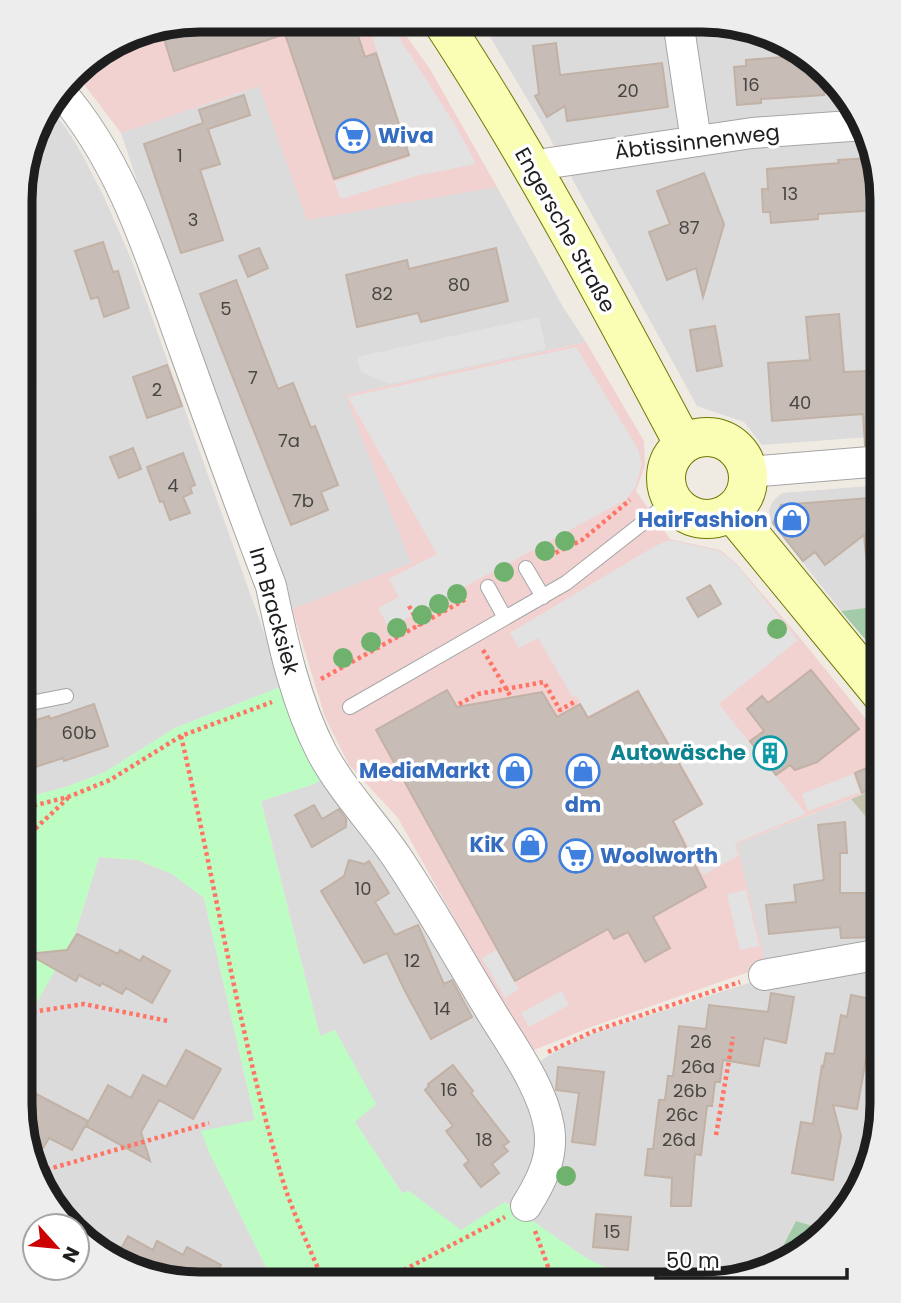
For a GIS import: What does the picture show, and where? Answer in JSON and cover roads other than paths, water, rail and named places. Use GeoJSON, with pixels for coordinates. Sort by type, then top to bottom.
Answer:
{"type":"FeatureCollection","features":[{"type":"Feature","properties":{"kind":"main road","name":"Engersche Straße"},"geometry":{"type":"LineString","coordinates":[[449,32],[488,92],[683,443]]}},
{"type":"Feature","properties":{"kind":"main road"},"geometry":{"type":"LineString","coordinates":[[703,437],[723,439],[739,453],[748,472],[745,494],[730,511],[706,519],[692,517],[681,510],[672,500],[665,476],[668,463],[683,443],[703,437]]}},
{"type":"Feature","properties":{"kind":"main road"},"geometry":{"type":"LineString","coordinates":[[730,511],[869,681]]}},
{"type":"Feature","properties":{"kind":"street"},"geometry":{"type":"LineString","coordinates":[[680,32],[696,141]]}},
{"type":"Feature","properties":{"kind":"street","name":"Im Bracksiek"},"geometry":{"type":"LineString","coordinates":[[66,98],[99,143],[133,211],[271,586],[297,692],[323,754],[397,858],[525,1068],[549,1126],[550,1153],[542,1181],[526,1206]]}},
{"type":"Feature","properties":{"kind":"street","name":"Äbtissinnenweg"},"geometry":{"type":"LineString","coordinates":[[530,166],[752,133],[852,126]]}},
{"type":"Feature","properties":{"kind":"street"},"geometry":{"type":"LineString","coordinates":[[748,472],[870,462]]}},
{"type":"Feature","properties":{"kind":"street"},"geometry":{"type":"LineString","coordinates":[[754,978],[869,956]]}},
{"type":"Feature","properties":{"kind":"lane"},"geometry":{"type":"LineString","coordinates":[[350,707],[566,583],[672,500]]}},
{"type":"Feature","properties":{"kind":"lane"},"geometry":{"type":"LineString","coordinates":[[533,565],[543,597]]}},
{"type":"Feature","properties":{"kind":"lane"},"geometry":{"type":"LineString","coordinates":[[488,587],[505,618]]}},
{"type":"Feature","properties":{"kind":"lane"},"geometry":{"type":"LineString","coordinates":[[32,703],[66,696]]}},
{"type":"Feature","properties":{"kind":"place","name":"Wiva"},"geometry":{"type":"Point","coordinates":[353,136]}},
{"type":"Feature","properties":{"kind":"place","name":"HairFashion"},"geometry":{"type":"Point","coordinates":[792,520]}},
{"type":"Feature","properties":{"kind":"place","name":"Autowäsche"},"geometry":{"type":"Point","coordinates":[770,753]}},
{"type":"Feature","properties":{"kind":"place","name":"MediaMarkt"},"geometry":{"type":"Point","coordinates":[515,771]}},
{"type":"Feature","properties":{"kind":"place","name":"dm"},"geometry":{"type":"Point","coordinates":[583,771]}},
{"type":"Feature","properties":{"kind":"place","name":"KiK"},"geometry":{"type":"Point","coordinates":[530,845]}},
{"type":"Feature","properties":{"kind":"place","name":"Woolworth"},"geometry":{"type":"Point","coordinates":[576,856]}}]}
